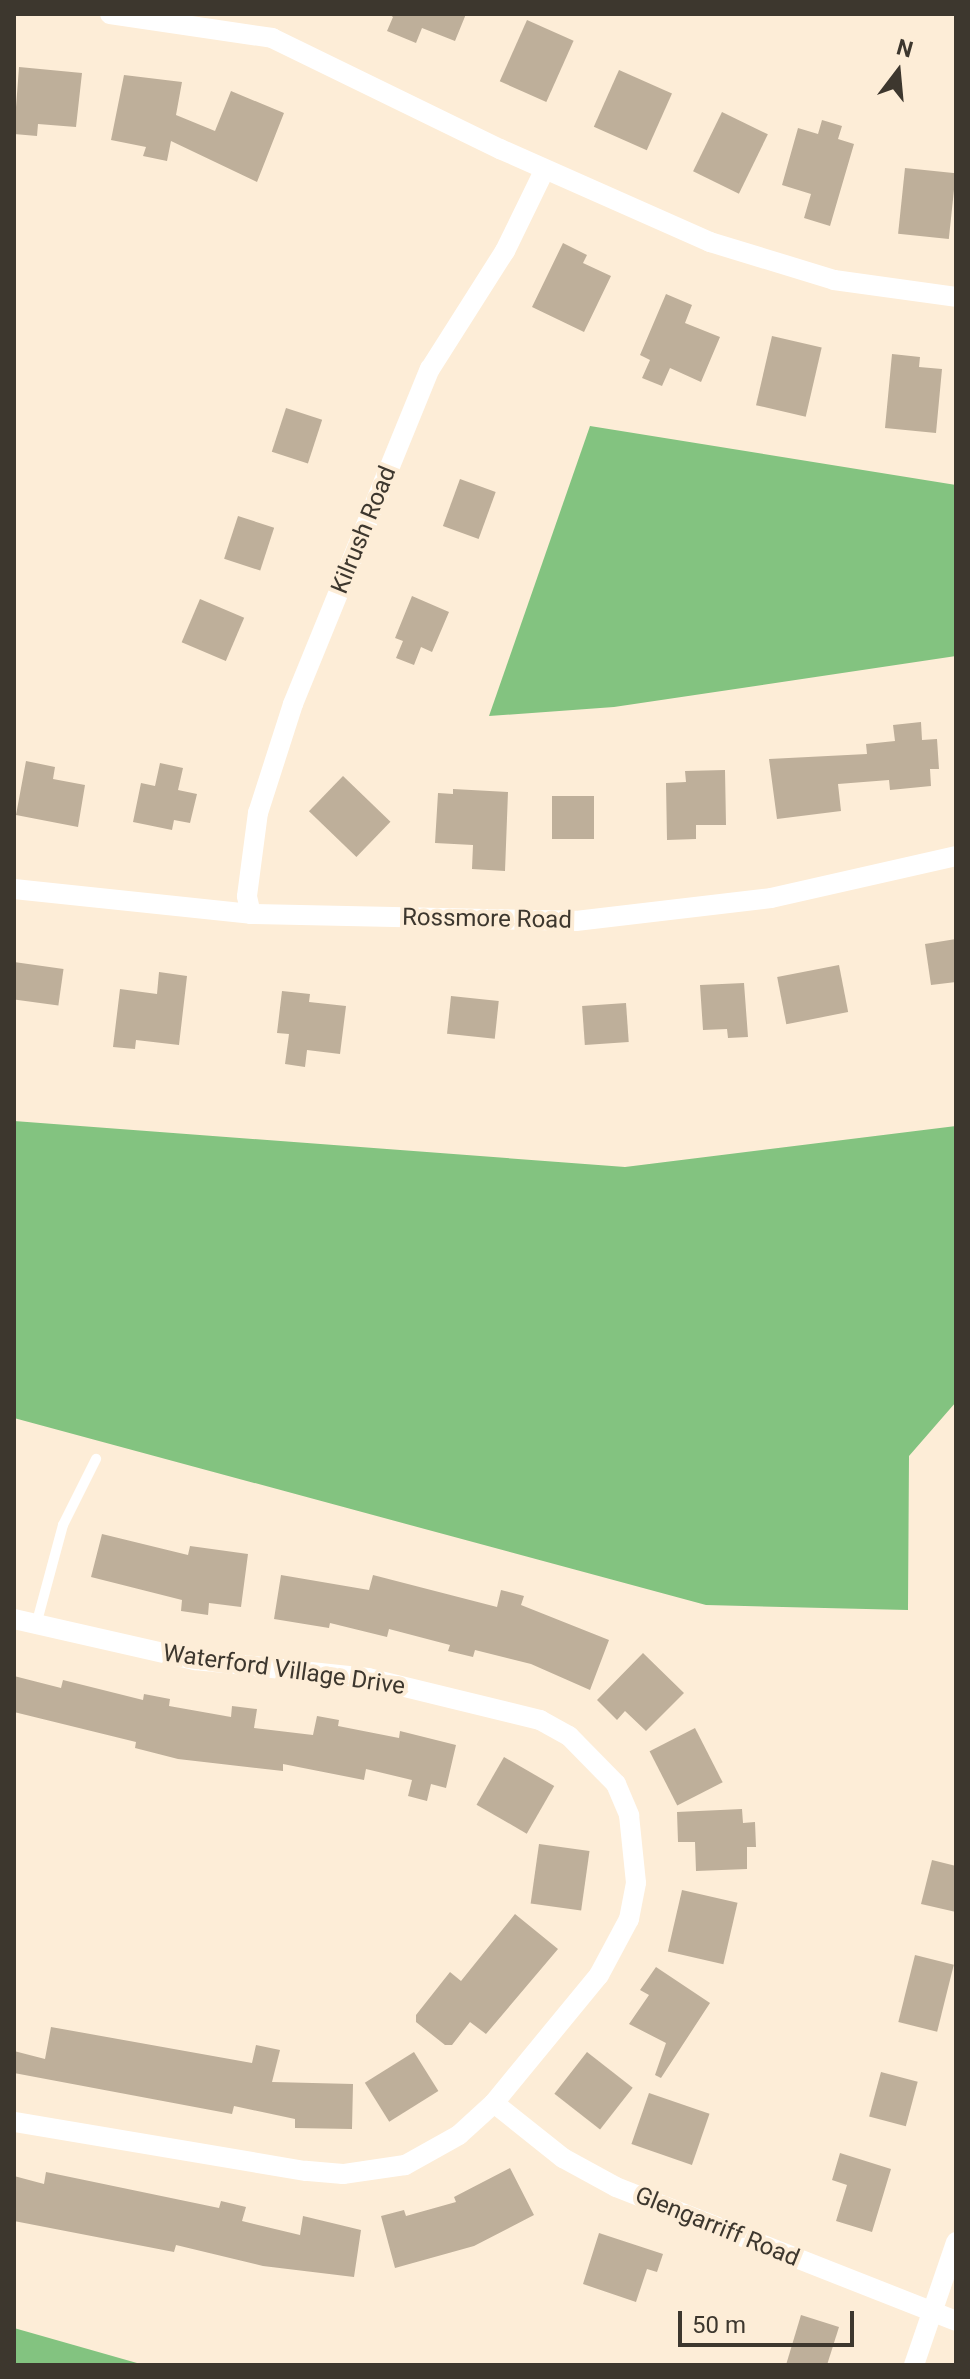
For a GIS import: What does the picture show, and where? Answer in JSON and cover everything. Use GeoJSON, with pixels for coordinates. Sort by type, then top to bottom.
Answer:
{"type":"FeatureCollection","features":[{"type":"Feature","properties":{"kind":"street"},"geometry":{"type":"LineString","coordinates":[[110,14],[272,38],[545,169],[772,264],[834,280],[956,297]]}},
{"type":"Feature","properties":{"kind":"street","name":"Kilrush Road"},"geometry":{"type":"LineString","coordinates":[[251,914],[247,896],[258,813],[293,704],[430,369],[455,322],[505,251],[545,169]]}},
{"type":"Feature","properties":{"kind":"street","name":"Rossmore Road"},"geometry":{"type":"LineString","coordinates":[[14,889],[251,914],[576,921],[771,898],[956,856]]}},
{"type":"Feature","properties":{"kind":"street","name":"Waterford Village Drive"},"geometry":{"type":"LineString","coordinates":[[14,1619],[142,1651],[368,1678],[501,1707],[540,1720],[595,1758],[616,1784],[629,1815],[636,1883],[629,1919],[599,1975],[494,2103],[434,2151],[405,2165],[343,2174],[246,2163],[14,2122]]}},
{"type":"Feature","properties":{"kind":"street","name":"Glengarriff Road"},"geometry":{"type":"LineString","coordinates":[[494,2103],[563,2158],[616,2187],[934,2317],[956,2321]]}},
{"type":"Feature","properties":{"kind":"street"},"geometry":{"type":"LineString","coordinates":[[914,2365],[934,2317],[956,2242]]}},
{"type":"Feature","properties":{"kind":"lane"},"geometry":{"type":"LineString","coordinates":[[36,1625],[68,1511],[96,1459]]}},
{"type":"Feature","properties":{"kind":"green space"},"geometry":{"type":"Polygon","coordinates":[[[590,426],[956,485],[956,656],[614,707],[489,716],[590,426]]]}},
{"type":"Feature","properties":{"kind":"green space"},"geometry":{"type":"Polygon","coordinates":[[[14,1121],[625,1167],[956,1126],[956,1402],[909,1456],[908,1610],[706,1605],[14,1418],[14,1121]]]}},
{"type":"Feature","properties":{"kind":"green space"},"geometry":{"type":"Polygon","coordinates":[[[14,2328],[144,2365],[14,2365],[14,2328]]]}},
{"type":"Feature","properties":{"kind":"building"},"geometry":{"type":"Polygon","coordinates":[[[389,14],[466,14],[455,41],[422,28],[416,43],[387,31],[393,17],[389,14]]]}},
{"type":"Feature","properties":{"kind":"building"},"geometry":{"type":"Polygon","coordinates":[[[527,20],[574,41],[546,102],[500,81],[527,20]]]}},
{"type":"Feature","properties":{"kind":"building"},"geometry":{"type":"Polygon","coordinates":[[[19,67],[82,73],[76,127],[38,124],[37,136],[14,134],[19,67]]]}},
{"type":"Feature","properties":{"kind":"building"},"geometry":{"type":"Polygon","coordinates":[[[619,70],[672,94],[647,150],[594,127],[619,70]]]}},
{"type":"Feature","properties":{"kind":"building"},"geometry":{"type":"Polygon","coordinates":[[[124,75],[182,82],[176,115],[215,131],[231,91],[284,113],[257,182],[171,141],[167,161],[143,156],[146,147],[111,140],[124,75]]]}},
{"type":"Feature","properties":{"kind":"building"},"geometry":{"type":"Polygon","coordinates":[[[722,112],[768,134],[739,194],[693,171],[722,112]]]}},
{"type":"Feature","properties":{"kind":"building"},"geometry":{"type":"Polygon","coordinates":[[[822,120],[842,126],[838,139],[854,144],[830,226],[804,218],[811,194],[782,185],[798,128],[818,134],[822,120]]]}},
{"type":"Feature","properties":{"kind":"building"},"geometry":{"type":"Polygon","coordinates":[[[905,168],[956,173],[949,239],[898,234],[905,168]]]}},
{"type":"Feature","properties":{"kind":"building"},"geometry":{"type":"Polygon","coordinates":[[[563,243],[587,255],[583,263],[611,276],[584,332],[532,307],[563,243]]]}},
{"type":"Feature","properties":{"kind":"building"},"geometry":{"type":"Polygon","coordinates":[[[666,294],[692,305],[685,323],[720,337],[701,382],[670,368],[662,386],[642,378],[650,360],[640,355],[666,294]]]}},
{"type":"Feature","properties":{"kind":"building"},"geometry":{"type":"Polygon","coordinates":[[[772,336],[822,347],[806,417],[756,405],[772,336]]]}},
{"type":"Feature","properties":{"kind":"building"},"geometry":{"type":"Polygon","coordinates":[[[892,354],[920,357],[919,367],[942,369],[936,433],[885,428],[892,354]]]}},
{"type":"Feature","properties":{"kind":"building"},"geometry":{"type":"Polygon","coordinates":[[[286,408],[322,420],[308,463],[272,452],[286,408]]]}},
{"type":"Feature","properties":{"kind":"building"},"geometry":{"type":"Polygon","coordinates":[[[460,479],[496,492],[479,539],[443,526],[460,479]]]}},
{"type":"Feature","properties":{"kind":"building"},"geometry":{"type":"Polygon","coordinates":[[[238,516],[274,528],[260,571],[224,559],[238,516]]]}},
{"type":"Feature","properties":{"kind":"building"},"geometry":{"type":"Polygon","coordinates":[[[412,596],[449,612],[432,652],[421,647],[414,665],[396,658],[403,641],[395,638],[412,596]]]}},
{"type":"Feature","properties":{"kind":"building"},"geometry":{"type":"Polygon","coordinates":[[[200,599],[244,618],[226,661],[182,642],[200,599]]]}},
{"type":"Feature","properties":{"kind":"building"},"geometry":{"type":"Polygon","coordinates":[[[921,722],[922,740],[937,739],[939,769],[930,769],[931,786],[890,790],[889,780],[838,784],[841,811],[777,819],[769,759],[867,754],[866,744],[895,741],[893,725],[921,722]]]}},
{"type":"Feature","properties":{"kind":"building"},"geometry":{"type":"Polygon","coordinates":[[[26,761],[55,767],[53,779],[85,785],[78,827],[16,815],[26,761]]]}},
{"type":"Feature","properties":{"kind":"building"},"geometry":{"type":"Polygon","coordinates":[[[160,763],[183,768],[178,790],[197,794],[190,823],[174,820],[172,830],[133,822],[141,783],[155,786],[160,763]]]}},
{"type":"Feature","properties":{"kind":"building"},"geometry":{"type":"Polygon","coordinates":[[[725,770],[726,825],[696,825],[696,839],[667,840],[666,783],[686,782],[685,771],[725,770]]]}},
{"type":"Feature","properties":{"kind":"building"},"geometry":{"type":"Polygon","coordinates":[[[343,776],[390,822],[356,857],[309,811],[343,776]]]}},
{"type":"Feature","properties":{"kind":"building"},"geometry":{"type":"Polygon","coordinates":[[[453,789],[508,792],[505,871],[472,869],[473,845],[435,843],[438,793],[453,794],[453,789]]]}},
{"type":"Feature","properties":{"kind":"building"},"geometry":{"type":"Polygon","coordinates":[[[552,796],[594,796],[594,839],[552,839],[552,796]]]}},
{"type":"Feature","properties":{"kind":"building"},"geometry":{"type":"Polygon","coordinates":[[[956,939],[956,982],[931,985],[925,944],[956,939]]]}},
{"type":"Feature","properties":{"kind":"building"},"geometry":{"type":"Polygon","coordinates":[[[14,962],[64,969],[58,1006],[14,999],[14,962]]]}},
{"type":"Feature","properties":{"kind":"building"},"geometry":{"type":"Polygon","coordinates":[[[839,965],[848,1012],[786,1024],[777,977],[839,965]]]}},
{"type":"Feature","properties":{"kind":"building"},"geometry":{"type":"Polygon","coordinates":[[[159,972],[187,976],[179,1045],[136,1040],[135,1049],[113,1047],[120,989],[157,994],[159,972]]]}},
{"type":"Feature","properties":{"kind":"building"},"geometry":{"type":"Polygon","coordinates":[[[744,983],[748,1037],[728,1038],[727,1029],[703,1030],[700,985],[744,983]]]}},
{"type":"Feature","properties":{"kind":"building"},"geometry":{"type":"Polygon","coordinates":[[[282,991],[310,994],[309,1002],[346,1006],[340,1054],[307,1050],[305,1067],[285,1064],[289,1034],[277,1033],[282,991]]]}},
{"type":"Feature","properties":{"kind":"building"},"geometry":{"type":"Polygon","coordinates":[[[451,996],[499,1001],[495,1039],[447,1034],[451,996]]]}},
{"type":"Feature","properties":{"kind":"building"},"geometry":{"type":"Polygon","coordinates":[[[626,1003],[629,1042],[585,1045],[582,1006],[626,1003]]]}},
{"type":"Feature","properties":{"kind":"building"},"geometry":{"type":"Polygon","coordinates":[[[102,1534],[188,1555],[190,1546],[248,1554],[241,1607],[209,1603],[208,1615],[181,1611],[182,1600],[91,1577],[102,1534]]]}},
{"type":"Feature","properties":{"kind":"building"},"geometry":{"type":"Polygon","coordinates":[[[281,1575],[369,1590],[373,1575],[497,1607],[501,1590],[524,1596],[521,1605],[609,1640],[590,1690],[531,1664],[475,1650],[473,1657],[448,1651],[450,1645],[389,1629],[387,1637],[330,1623],[329,1628],[274,1619],[281,1575]]]}},
{"type":"Feature","properties":{"kind":"building"},"geometry":{"type":"Polygon","coordinates":[[[643,1653],[684,1693],[646,1731],[625,1711],[617,1720],[597,1700],[643,1653]]]}},
{"type":"Feature","properties":{"kind":"building"},"geometry":{"type":"Polygon","coordinates":[[[14,1676],[61,1688],[63,1680],[143,1700],[144,1694],[170,1699],[169,1706],[231,1717],[232,1706],[257,1709],[254,1728],[313,1735],[317,1716],[339,1720],[338,1726],[399,1738],[400,1731],[456,1745],[446,1788],[431,1784],[427,1801],[408,1796],[412,1780],[366,1769],[364,1780],[283,1764],[283,1771],[178,1759],[135,1748],[136,1742],[14,1712],[14,1676]]]}},
{"type":"Feature","properties":{"kind":"building"},"geometry":{"type":"Polygon","coordinates":[[[695,1728],[723,1782],[677,1806],[650,1751],[695,1728]]]}},
{"type":"Feature","properties":{"kind":"building"},"geometry":{"type":"Polygon","coordinates":[[[504,1757],[554,1786],[527,1834],[476,1805],[504,1757]]]}},
{"type":"Feature","properties":{"kind":"building"},"geometry":{"type":"Polygon","coordinates":[[[742,1809],[743,1823],[755,1822],[756,1847],[747,1847],[747,1869],[696,1871],[695,1842],[678,1842],[677,1812],[742,1809]]]}},
{"type":"Feature","properties":{"kind":"building"},"geometry":{"type":"Polygon","coordinates":[[[539,1844],[590,1851],[581,1911],[531,1903],[539,1844]]]}},
{"type":"Feature","properties":{"kind":"building"},"geometry":{"type":"Polygon","coordinates":[[[932,1860],[956,1866],[956,1912],[921,1904],[932,1860]]]}},
{"type":"Feature","properties":{"kind":"building"},"geometry":{"type":"Polygon","coordinates":[[[682,1890],[738,1903],[723,1964],[668,1951],[682,1890]]]}},
{"type":"Feature","properties":{"kind":"building"},"geometry":{"type":"Polygon","coordinates":[[[515,1914],[558,1949],[486,2034],[470,2022],[452,2045],[445,2045],[416,2022],[416,2015],[450,1972],[461,1981],[515,1914]]]}},
{"type":"Feature","properties":{"kind":"building"},"geometry":{"type":"Polygon","coordinates":[[[915,1955],[954,1965],[937,2032],[898,2022],[915,1955]]]}},
{"type":"Feature","properties":{"kind":"building"},"geometry":{"type":"Polygon","coordinates":[[[656,1967],[710,2003],[661,2078],[655,2075],[666,2043],[629,2024],[649,1995],[640,1990],[656,1967]]]}},
{"type":"Feature","properties":{"kind":"building"},"geometry":{"type":"Polygon","coordinates":[[[51,2027],[252,2063],[256,2045],[280,2050],[272,2082],[353,2084],[352,2129],[295,2128],[295,2119],[234,2106],[232,2114],[14,2073],[14,2051],[45,2059],[51,2027]]]}},
{"type":"Feature","properties":{"kind":"building"},"geometry":{"type":"Polygon","coordinates":[[[414,2052],[438,2091],[389,2122],[365,2083],[414,2052]]]}},
{"type":"Feature","properties":{"kind":"building"},"geometry":{"type":"Polygon","coordinates":[[[587,2052],[633,2088],[600,2129],[554,2094],[587,2052]]]}},
{"type":"Feature","properties":{"kind":"building"},"geometry":{"type":"Polygon","coordinates":[[[881,2072],[918,2082],[906,2126],[869,2116],[881,2072]]]}},
{"type":"Feature","properties":{"kind":"building"},"geometry":{"type":"Polygon","coordinates":[[[649,2093],[710,2114],[692,2165],[631,2144],[649,2093]]]}},
{"type":"Feature","properties":{"kind":"building"},"geometry":{"type":"Polygon","coordinates":[[[840,2153],[891,2169],[872,2232],[836,2221],[847,2185],[832,2180],[840,2153]]]}},
{"type":"Feature","properties":{"kind":"building"},"geometry":{"type":"Polygon","coordinates":[[[510,2168],[534,2215],[474,2246],[395,2268],[381,2216],[404,2210],[406,2216],[456,2202],[454,2197],[510,2168]]]}},
{"type":"Feature","properties":{"kind":"building"},"geometry":{"type":"Polygon","coordinates":[[[46,2172],[219,2208],[221,2201],[246,2207],[242,2221],[300,2235],[303,2216],[361,2230],[354,2277],[263,2266],[176,2245],[174,2252],[14,2221],[14,2176],[44,2184],[46,2172]]]}},
{"type":"Feature","properties":{"kind":"building"},"geometry":{"type":"Polygon","coordinates":[[[599,2233],[663,2254],[657,2272],[647,2269],[636,2302],[583,2284],[599,2233]]]}},
{"type":"Feature","properties":{"kind":"building"},"geometry":{"type":"Polygon","coordinates":[[[801,2315],[839,2327],[827,2365],[786,2365],[801,2315]]]}}]}
